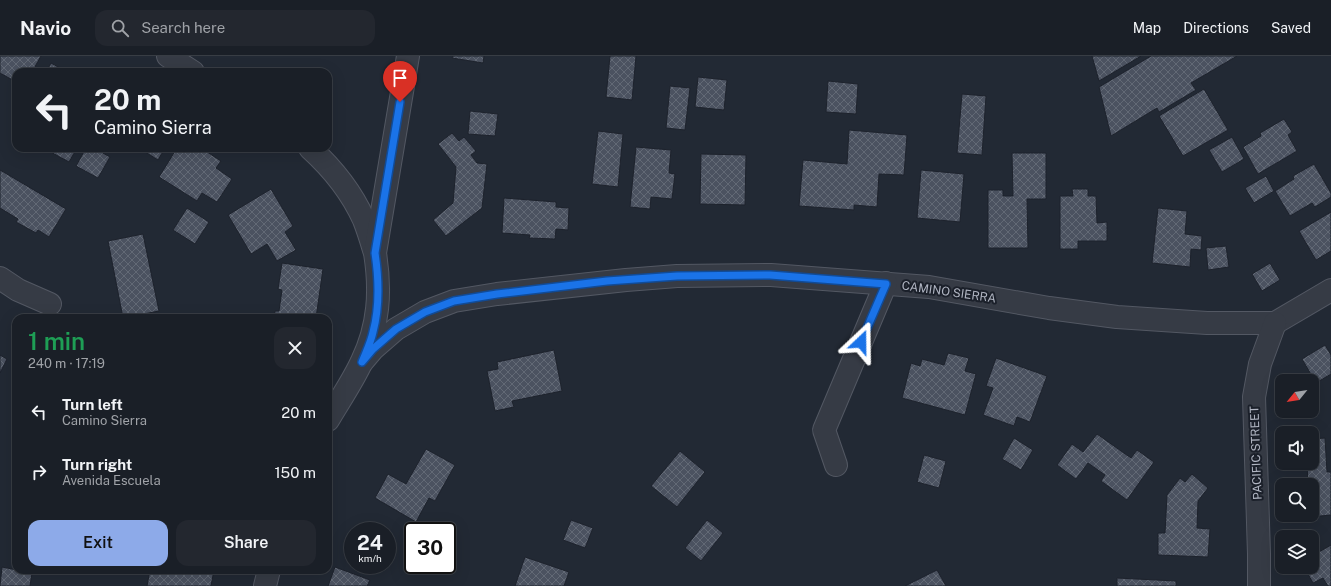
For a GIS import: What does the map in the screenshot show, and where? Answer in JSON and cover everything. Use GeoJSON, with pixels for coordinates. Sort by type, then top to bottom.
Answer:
{"type":"FeatureCollection","features":[{"type":"Feature","properties":{"kind":"street"},"geometry":{"type":"LineString","coordinates":[[168,56],[188,68]]}},
{"type":"Feature","properties":{"kind":"street"},"geometry":{"type":"LineString","coordinates":[[375,253],[408,56]]}},
{"type":"Feature","properties":{"kind":"street"},"geometry":{"type":"LineString","coordinates":[[314,152],[323,160],[346,188],[364,220],[375,253],[379,275],[378,306],[373,333],[362,362],[332,413]]}},
{"type":"Feature","properties":{"kind":"street","name":"CAMINO SIERRA"},"geometry":{"type":"LineString","coordinates":[[362,362],[373,349],[396,329],[425,312],[454,301],[497,294],[607,281],[677,276],[770,275],[929,287],[1049,308],[1117,317],[1207,323],[1275,323]]}},
{"type":"Feature","properties":{"kind":"street"},"geometry":{"type":"LineString","coordinates":[[0,278],[18,290],[50,304]]}},
{"type":"Feature","properties":{"kind":"street"},"geometry":{"type":"LineString","coordinates":[[836,465],[824,430],[886,284]]}},
{"type":"Feature","properties":{"kind":"street"},"geometry":{"type":"LineString","coordinates":[[1275,323],[1331,290]]}},
{"type":"Feature","properties":{"kind":"street","name":"PACIFIC STREET"},"geometry":{"type":"LineString","coordinates":[[1258,586],[1254,397],[1260,364],[1275,323]]}},
{"type":"Feature","properties":{"kind":"street"},"geometry":{"type":"LineString","coordinates":[[265,586],[268,574]]}},
{"type":"Feature","properties":{"kind":"building"},"geometry":{"type":"Polygon","coordinates":[[[0,56],[41,56],[34,68],[12,68],[12,80],[0,73],[0,56]]]}},
{"type":"Feature","properties":{"kind":"building"},"geometry":{"type":"Polygon","coordinates":[[[453,56],[484,56],[483,63],[452,58],[453,56]]]}},
{"type":"Feature","properties":{"kind":"building"},"geometry":{"type":"Polygon","coordinates":[[[610,56],[636,56],[632,100],[606,97],[610,56]]]}},
{"type":"Feature","properties":{"kind":"building"},"geometry":{"type":"Polygon","coordinates":[[[1092,56],[1141,56],[1099,81],[1092,56]]]}},
{"type":"Feature","properties":{"kind":"building"},"geometry":{"type":"Polygon","coordinates":[[[1151,56],[1237,56],[1191,83],[1196,90],[1159,112],[1157,108],[1111,136],[1099,87],[1151,56]]]}},
{"type":"Feature","properties":{"kind":"building"},"geometry":{"type":"Polygon","coordinates":[[[51,63],[60,68],[48,68],[51,63]]]}},
{"type":"Feature","properties":{"kind":"building"},"geometry":{"type":"Polygon","coordinates":[[[698,77],[727,80],[724,110],[695,107],[698,77]]]}},
{"type":"Feature","properties":{"kind":"building"},"geometry":{"type":"Polygon","coordinates":[[[828,81],[858,84],[856,114],[826,112],[828,81]]]}},
{"type":"Feature","properties":{"kind":"building"},"geometry":{"type":"Polygon","coordinates":[[[670,86],[690,88],[685,130],[666,128],[670,86]]]}},
{"type":"Feature","properties":{"kind":"building"},"geometry":{"type":"Polygon","coordinates":[[[1204,89],[1228,130],[1183,156],[1159,116],[1204,89]]]}},
{"type":"Feature","properties":{"kind":"building"},"geometry":{"type":"Polygon","coordinates":[[[962,94],[986,96],[982,155],[957,153],[962,94]]]}},
{"type":"Feature","properties":{"kind":"building"},"geometry":{"type":"Polygon","coordinates":[[[470,111],[498,114],[495,136],[468,134],[470,111]]]}},
{"type":"Feature","properties":{"kind":"building"},"geometry":{"type":"Polygon","coordinates":[[[1284,119],[1292,132],[1288,135],[1297,151],[1258,174],[1243,147],[1261,136],[1260,133],[1284,119]]]}},
{"type":"Feature","properties":{"kind":"building"},"geometry":{"type":"Polygon","coordinates":[[[849,130],[907,135],[904,175],[879,174],[877,207],[854,205],[854,210],[799,206],[803,160],[847,164],[849,130]]]}},
{"type":"Feature","properties":{"kind":"building"},"geometry":{"type":"Polygon","coordinates":[[[598,131],[623,134],[618,187],[592,184],[598,131]]]}},
{"type":"Feature","properties":{"kind":"building"},"geometry":{"type":"Polygon","coordinates":[[[452,133],[459,141],[464,137],[476,151],[471,155],[477,163],[487,164],[482,208],[446,236],[433,220],[453,203],[456,167],[438,144],[452,133]]]}},
{"type":"Feature","properties":{"kind":"building"},"geometry":{"type":"Polygon","coordinates":[[[1232,137],[1244,159],[1222,172],[1209,150],[1232,137]]]}},
{"type":"Feature","properties":{"kind":"building"},"geometry":{"type":"Polygon","coordinates":[[[636,147],[671,150],[669,173],[675,174],[672,199],[651,197],[650,209],[630,207],[636,147]]]}},
{"type":"Feature","properties":{"kind":"building"},"geometry":{"type":"Polygon","coordinates":[[[51,152],[75,152],[69,162],[51,152]]]}},
{"type":"Feature","properties":{"kind":"building"},"geometry":{"type":"Polygon","coordinates":[[[84,152],[101,152],[110,157],[98,178],[76,166],[84,152]]]}},
{"type":"Feature","properties":{"kind":"building"},"geometry":{"type":"Polygon","coordinates":[[[145,152],[163,152],[158,160],[145,152]]]}},
{"type":"Feature","properties":{"kind":"building"},"geometry":{"type":"Polygon","coordinates":[[[175,152],[207,152],[221,161],[216,168],[232,179],[217,202],[202,193],[197,201],[159,177],[175,152]]]}},
{"type":"Feature","properties":{"kind":"building"},"geometry":{"type":"Polygon","coordinates":[[[1012,153],[1046,153],[1046,199],[1027,199],[1028,248],[988,248],[988,190],[1003,190],[1003,196],[1013,196],[1012,153]]]}},
{"type":"Feature","properties":{"kind":"building"},"geometry":{"type":"Polygon","coordinates":[[[701,154],[746,155],[745,205],[700,204],[701,154]]]}},
{"type":"Feature","properties":{"kind":"building"},"geometry":{"type":"Polygon","coordinates":[[[1314,164],[1331,193],[1331,197],[1315,207],[1312,203],[1290,216],[1275,191],[1294,179],[1293,176],[1314,164]]]}},
{"type":"Feature","properties":{"kind":"building"},"geometry":{"type":"Polygon","coordinates":[[[0,170],[66,209],[49,237],[38,230],[36,233],[16,222],[18,219],[0,208],[0,170]]]}},
{"type":"Feature","properties":{"kind":"building"},"geometry":{"type":"Polygon","coordinates":[[[921,170],[964,174],[960,222],[917,218],[921,170]]]}},
{"type":"Feature","properties":{"kind":"building"},"geometry":{"type":"Polygon","coordinates":[[[1266,176],[1274,191],[1254,203],[1245,188],[1266,176]]]}},
{"type":"Feature","properties":{"kind":"building"},"geometry":{"type":"Polygon","coordinates":[[[271,189],[293,226],[285,232],[296,250],[277,261],[267,244],[251,254],[228,215],[271,189]]]}},
{"type":"Feature","properties":{"kind":"building"},"geometry":{"type":"Polygon","coordinates":[[[1072,189],[1088,189],[1088,196],[1096,196],[1097,223],[1107,222],[1107,241],[1078,241],[1078,249],[1060,249],[1060,196],[1073,196],[1072,189]]]}},
{"type":"Feature","properties":{"kind":"building"},"geometry":{"type":"Polygon","coordinates":[[[504,198],[556,202],[556,207],[569,208],[568,230],[556,229],[555,239],[529,238],[530,235],[502,233],[504,198]]]}},
{"type":"Feature","properties":{"kind":"building"},"geometry":{"type":"Polygon","coordinates":[[[187,208],[209,222],[195,244],[173,230],[187,208]]]}},
{"type":"Feature","properties":{"kind":"building"},"geometry":{"type":"Polygon","coordinates":[[[1158,208],[1187,211],[1185,234],[1202,236],[1201,250],[1191,249],[1190,267],[1152,263],[1158,208]]]}},
{"type":"Feature","properties":{"kind":"building"},"geometry":{"type":"Polygon","coordinates":[[[1331,212],[1331,251],[1316,260],[1299,231],[1331,212]]]}},
{"type":"Feature","properties":{"kind":"building"},"geometry":{"type":"Polygon","coordinates":[[[143,234],[159,311],[144,314],[122,314],[108,241],[143,234]]]}},
{"type":"Feature","properties":{"kind":"building"},"geometry":{"type":"Polygon","coordinates":[[[1226,246],[1229,267],[1208,270],[1206,248],[1226,246]]]}},
{"type":"Feature","properties":{"kind":"building"},"geometry":{"type":"Polygon","coordinates":[[[282,263],[323,269],[317,314],[275,314],[275,311],[279,311],[282,290],[278,289],[282,263]]]}},
{"type":"Feature","properties":{"kind":"building"},"geometry":{"type":"Polygon","coordinates":[[[1270,263],[1280,280],[1262,291],[1252,274],[1270,263]]]}},
{"type":"Feature","properties":{"kind":"building"},"geometry":{"type":"Polygon","coordinates":[[[1325,345],[1331,355],[1331,374],[1319,381],[1319,374],[1311,374],[1302,359],[1325,345]]]}},
{"type":"Feature","properties":{"kind":"building"},"geometry":{"type":"Polygon","coordinates":[[[554,350],[562,391],[512,401],[514,407],[495,411],[487,371],[498,369],[497,362],[554,350]]]}},
{"type":"Feature","properties":{"kind":"building"},"geometry":{"type":"Polygon","coordinates":[[[948,353],[969,358],[965,371],[976,374],[965,415],[902,398],[911,363],[920,366],[922,359],[944,365],[948,353]]]}},
{"type":"Feature","properties":{"kind":"building"},"geometry":{"type":"Polygon","coordinates":[[[0,355],[7,359],[0,373],[0,355]]]}},
{"type":"Feature","properties":{"kind":"building"},"geometry":{"type":"Polygon","coordinates":[[[996,358],[1047,376],[1030,422],[1017,417],[1014,426],[983,415],[993,388],[986,386],[996,358]]]}},
{"type":"Feature","properties":{"kind":"building"},"geometry":{"type":"Polygon","coordinates":[[[1097,434],[1131,458],[1137,450],[1154,462],[1127,500],[1101,481],[1105,475],[1088,463],[1076,479],[1057,465],[1072,444],[1083,452],[1097,434]]]}},
{"type":"Feature","properties":{"kind":"building"},"geometry":{"type":"Polygon","coordinates":[[[1014,438],[1033,450],[1021,470],[1002,459],[1014,438]]]}},
{"type":"Feature","properties":{"kind":"building"},"geometry":{"type":"Polygon","coordinates":[[[1319,438],[1325,438],[1327,472],[1331,472],[1331,515],[1319,516],[1319,478],[1308,478],[1307,470],[1319,470],[1319,438]]]}},
{"type":"Feature","properties":{"kind":"building"},"geometry":{"type":"Polygon","coordinates":[[[426,449],[455,465],[435,501],[429,498],[416,522],[375,498],[388,474],[406,484],[426,449]]]}},
{"type":"Feature","properties":{"kind":"building"},"geometry":{"type":"Polygon","coordinates":[[[680,451],[705,472],[677,507],[651,486],[680,451]]]}},
{"type":"Feature","properties":{"kind":"building"},"geometry":{"type":"Polygon","coordinates":[[[924,455],[946,461],[939,488],[917,482],[924,455]]]}},
{"type":"Feature","properties":{"kind":"building"},"geometry":{"type":"Polygon","coordinates":[[[1192,474],[1208,488],[1198,501],[1197,528],[1210,529],[1208,557],[1158,555],[1158,533],[1165,533],[1167,495],[1180,478],[1185,482],[1192,474]]]}},
{"type":"Feature","properties":{"kind":"building"},"geometry":{"type":"Polygon","coordinates":[[[571,520],[593,528],[585,548],[563,540],[571,520]]]}},
{"type":"Feature","properties":{"kind":"building"},"geometry":{"type":"Polygon","coordinates":[[[707,520],[723,533],[701,561],[685,548],[707,520]]]}},
{"type":"Feature","properties":{"kind":"building"},"geometry":{"type":"Polygon","coordinates":[[[1331,545],[1331,586],[1328,586],[1323,578],[1313,583],[1308,574],[1319,574],[1319,552],[1331,545]]]}},
{"type":"Feature","properties":{"kind":"building"},"geometry":{"type":"Polygon","coordinates":[[[525,557],[569,572],[564,586],[515,586],[525,557]]]}},
{"type":"Feature","properties":{"kind":"building"},"geometry":{"type":"Polygon","coordinates":[[[2,567],[12,569],[12,574],[32,574],[30,586],[0,586],[2,567]]]}},
{"type":"Feature","properties":{"kind":"building"},"geometry":{"type":"Polygon","coordinates":[[[335,567],[344,570],[344,574],[354,574],[370,580],[367,586],[328,586],[335,567]]]}},
{"type":"Feature","properties":{"kind":"building"},"geometry":{"type":"Polygon","coordinates":[[[937,570],[946,586],[905,586],[937,570]]]}},
{"type":"Feature","properties":{"kind":"building"},"geometry":{"type":"Polygon","coordinates":[[[149,574],[213,574],[211,586],[147,586],[149,574]]]}},
{"type":"Feature","properties":{"kind":"building"},"geometry":{"type":"Polygon","coordinates":[[[1117,578],[1176,581],[1176,586],[1117,586],[1117,578]]]}},
{"type":"Feature","properties":{"kind":"route"},"geometry":{"type":"LineString","coordinates":[[400,102],[375,253],[379,275],[378,306],[373,333],[362,362],[373,349],[396,329],[425,312],[454,301],[497,294],[607,281],[677,276],[770,275],[886,284],[861,342]]}}]}
